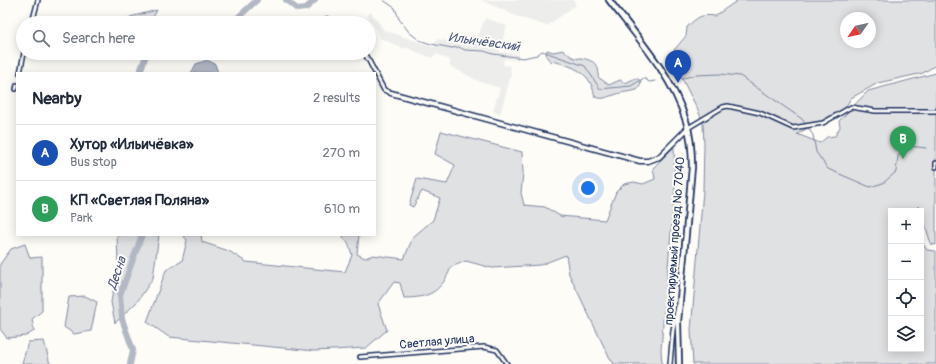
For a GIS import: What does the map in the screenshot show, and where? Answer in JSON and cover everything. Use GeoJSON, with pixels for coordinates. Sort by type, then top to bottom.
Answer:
{"type":"FeatureCollection","features":[{"type":"Feature","properties":{"kind":"main road","name":"проектируемый проезд № 7040"},"geometry":{"type":"LineString","coordinates":[[609,0],[649,52],[671,85],[688,128],[692,152],[692,167],[678,322],[679,364]]}},
{"type":"Feature","properties":{"kind":"street"},"geometry":{"type":"LineString","coordinates":[[34,16],[38,0]]}},
{"type":"Feature","properties":{"kind":"street"},"geometry":{"type":"LineString","coordinates":[[20,72],[23,60]]}},
{"type":"Feature","properties":{"kind":"street"},"geometry":{"type":"LineString","coordinates":[[368,60],[375,72]]}},
{"type":"Feature","properties":{"kind":"street"},"geometry":{"type":"LineString","coordinates":[[376,75],[384,90],[391,93],[640,161],[648,161],[658,157],[688,128],[723,107],[728,106],[760,113],[793,128],[823,123],[851,107],[875,111],[936,111]]}},
{"type":"Feature","properties":{"kind":"street"},"geometry":{"type":"LineString","coordinates":[[670,364],[673,330],[680,295]]}},
{"type":"Feature","properties":{"kind":"street","name":"Светлая улица"},"geometry":{"type":"LineString","coordinates":[[360,357],[484,347],[498,350],[507,364]]}},
{"type":"Feature","properties":{"kind":"shaded area"},"geometry":{"type":"Polygon","coordinates":[[[481,0],[573,0],[576,5],[547,26],[518,17],[481,0]]]}},
{"type":"Feature","properties":{"kind":"shaded area"},"geometry":{"type":"Polygon","coordinates":[[[738,0],[936,0],[936,65],[923,73],[878,83],[851,98],[845,108],[797,134],[820,143],[827,137],[835,136],[840,127],[839,121],[868,91],[936,73],[936,245],[931,244],[924,221],[924,208],[919,208],[918,206],[917,208],[888,208],[888,352],[924,352],[924,246],[927,250],[936,251],[936,364],[693,364],[691,330],[703,191],[703,124],[698,110],[676,67],[674,50],[686,36],[687,27],[700,17],[706,15],[715,16],[738,0]]]}},
{"type":"Feature","properties":{"kind":"shaded area"},"geometry":{"type":"Polygon","coordinates":[[[157,10],[154,16],[134,16],[157,10]]]}},
{"type":"Feature","properties":{"kind":"shaded area"},"geometry":{"type":"Polygon","coordinates":[[[371,12],[374,16],[368,16],[371,12]]]}},
{"type":"Feature","properties":{"kind":"shaded area"},"geometry":{"type":"Polygon","coordinates":[[[485,18],[507,26],[499,52],[519,54],[518,60],[504,59],[503,65],[510,66],[511,75],[500,115],[493,111],[500,88],[480,82],[450,66],[450,60],[436,54],[432,58],[407,48],[402,48],[380,38],[376,29],[376,19],[384,30],[434,47],[437,39],[463,44],[467,36],[478,37],[485,18]]]}},
{"type":"Feature","properties":{"kind":"shaded area"},"geometry":{"type":"Polygon","coordinates":[[[547,50],[553,52],[564,50],[569,55],[576,58],[585,59],[592,62],[597,66],[599,73],[598,77],[609,85],[620,80],[625,83],[636,78],[641,81],[640,86],[637,90],[619,93],[605,98],[595,97],[591,84],[584,75],[568,65],[550,61],[546,56],[547,50]]]}},
{"type":"Feature","properties":{"kind":"shaded area"},"geometry":{"type":"Polygon","coordinates":[[[207,60],[215,64],[218,72],[192,72],[196,64],[207,60]]]}},
{"type":"Feature","properties":{"kind":"shaded area"},"geometry":{"type":"Polygon","coordinates":[[[441,131],[522,152],[523,173],[521,193],[524,205],[545,207],[560,216],[605,220],[616,192],[624,184],[634,182],[643,184],[655,179],[653,168],[674,147],[675,188],[661,350],[662,364],[614,364],[608,355],[569,274],[566,255],[540,265],[492,268],[466,261],[451,267],[444,282],[434,292],[421,297],[404,298],[400,283],[394,282],[378,304],[387,330],[366,348],[315,351],[169,337],[147,322],[166,270],[182,261],[187,240],[184,236],[201,236],[202,242],[229,251],[246,262],[345,272],[352,255],[348,242],[343,238],[343,236],[359,236],[357,254],[365,258],[373,255],[404,259],[413,237],[433,220],[440,198],[422,191],[413,207],[409,205],[417,179],[447,184],[455,165],[435,154],[441,131]]]}},
{"type":"Feature","properties":{"kind":"shaded area"},"geometry":{"type":"Polygon","coordinates":[[[117,236],[159,236],[153,278],[137,302],[115,323],[111,302],[118,264],[117,236]]]}},
{"type":"Feature","properties":{"kind":"shaded area"},"geometry":{"type":"Polygon","coordinates":[[[25,244],[30,258],[42,257],[42,311],[32,319],[34,331],[26,336],[7,338],[0,329],[0,264],[11,249],[25,244]]]}},
{"type":"Feature","properties":{"kind":"shaded area"},"geometry":{"type":"Polygon","coordinates":[[[85,296],[97,302],[91,331],[74,334],[64,327],[69,297],[85,296]]]}},
{"type":"Feature","properties":{"kind":"shaded area"},"geometry":{"type":"Polygon","coordinates":[[[44,341],[50,364],[22,364],[28,342],[44,341]]]}},
{"type":"Feature","properties":{"kind":"waterway","name":"Десна"},"geometry":{"type":"LineString","coordinates":[[240,16],[257,0]]}},
{"type":"Feature","properties":{"kind":"waterway","name":"Десна"},"geometry":{"type":"LineString","coordinates":[[286,0],[297,9],[306,8],[315,0]]}},
{"type":"Feature","properties":{"kind":"waterway","name":"Ильичёвский"},"geometry":{"type":"LineString","coordinates":[[383,0],[395,8],[399,19],[409,32],[419,40],[431,44],[452,48],[459,47],[465,50],[484,51],[493,54],[523,58],[537,55],[542,51],[585,66],[600,89],[631,86],[644,78],[649,82],[655,81]]}},
{"type":"Feature","properties":{"kind":"waterway","name":"Десна"},"geometry":{"type":"LineString","coordinates":[[141,72],[144,60]]}},
{"type":"Feature","properties":{"kind":"waterway"},"geometry":{"type":"LineString","coordinates":[[683,78],[696,75],[720,74],[740,76],[802,119],[805,123]]}},
{"type":"Feature","properties":{"kind":"waterway"},"geometry":{"type":"LineString","coordinates":[[808,128],[813,135],[816,152],[828,169],[870,187],[883,183],[896,172],[898,156],[909,146],[926,148]]}},
{"type":"Feature","properties":{"kind":"waterway","name":"Десна"},"geometry":{"type":"LineString","coordinates":[[130,364],[133,350],[122,319],[120,295],[142,236]]}},
{"type":"Feature","properties":{"kind":"place","name":"Хутор «Ильичёвка»"},"geometry":{"type":"Point","coordinates":[678,83]}},
{"type":"Feature","properties":{"kind":"place","name":"КП «Светлая Поляна»"},"geometry":{"type":"Point","coordinates":[903,159]}}]}
